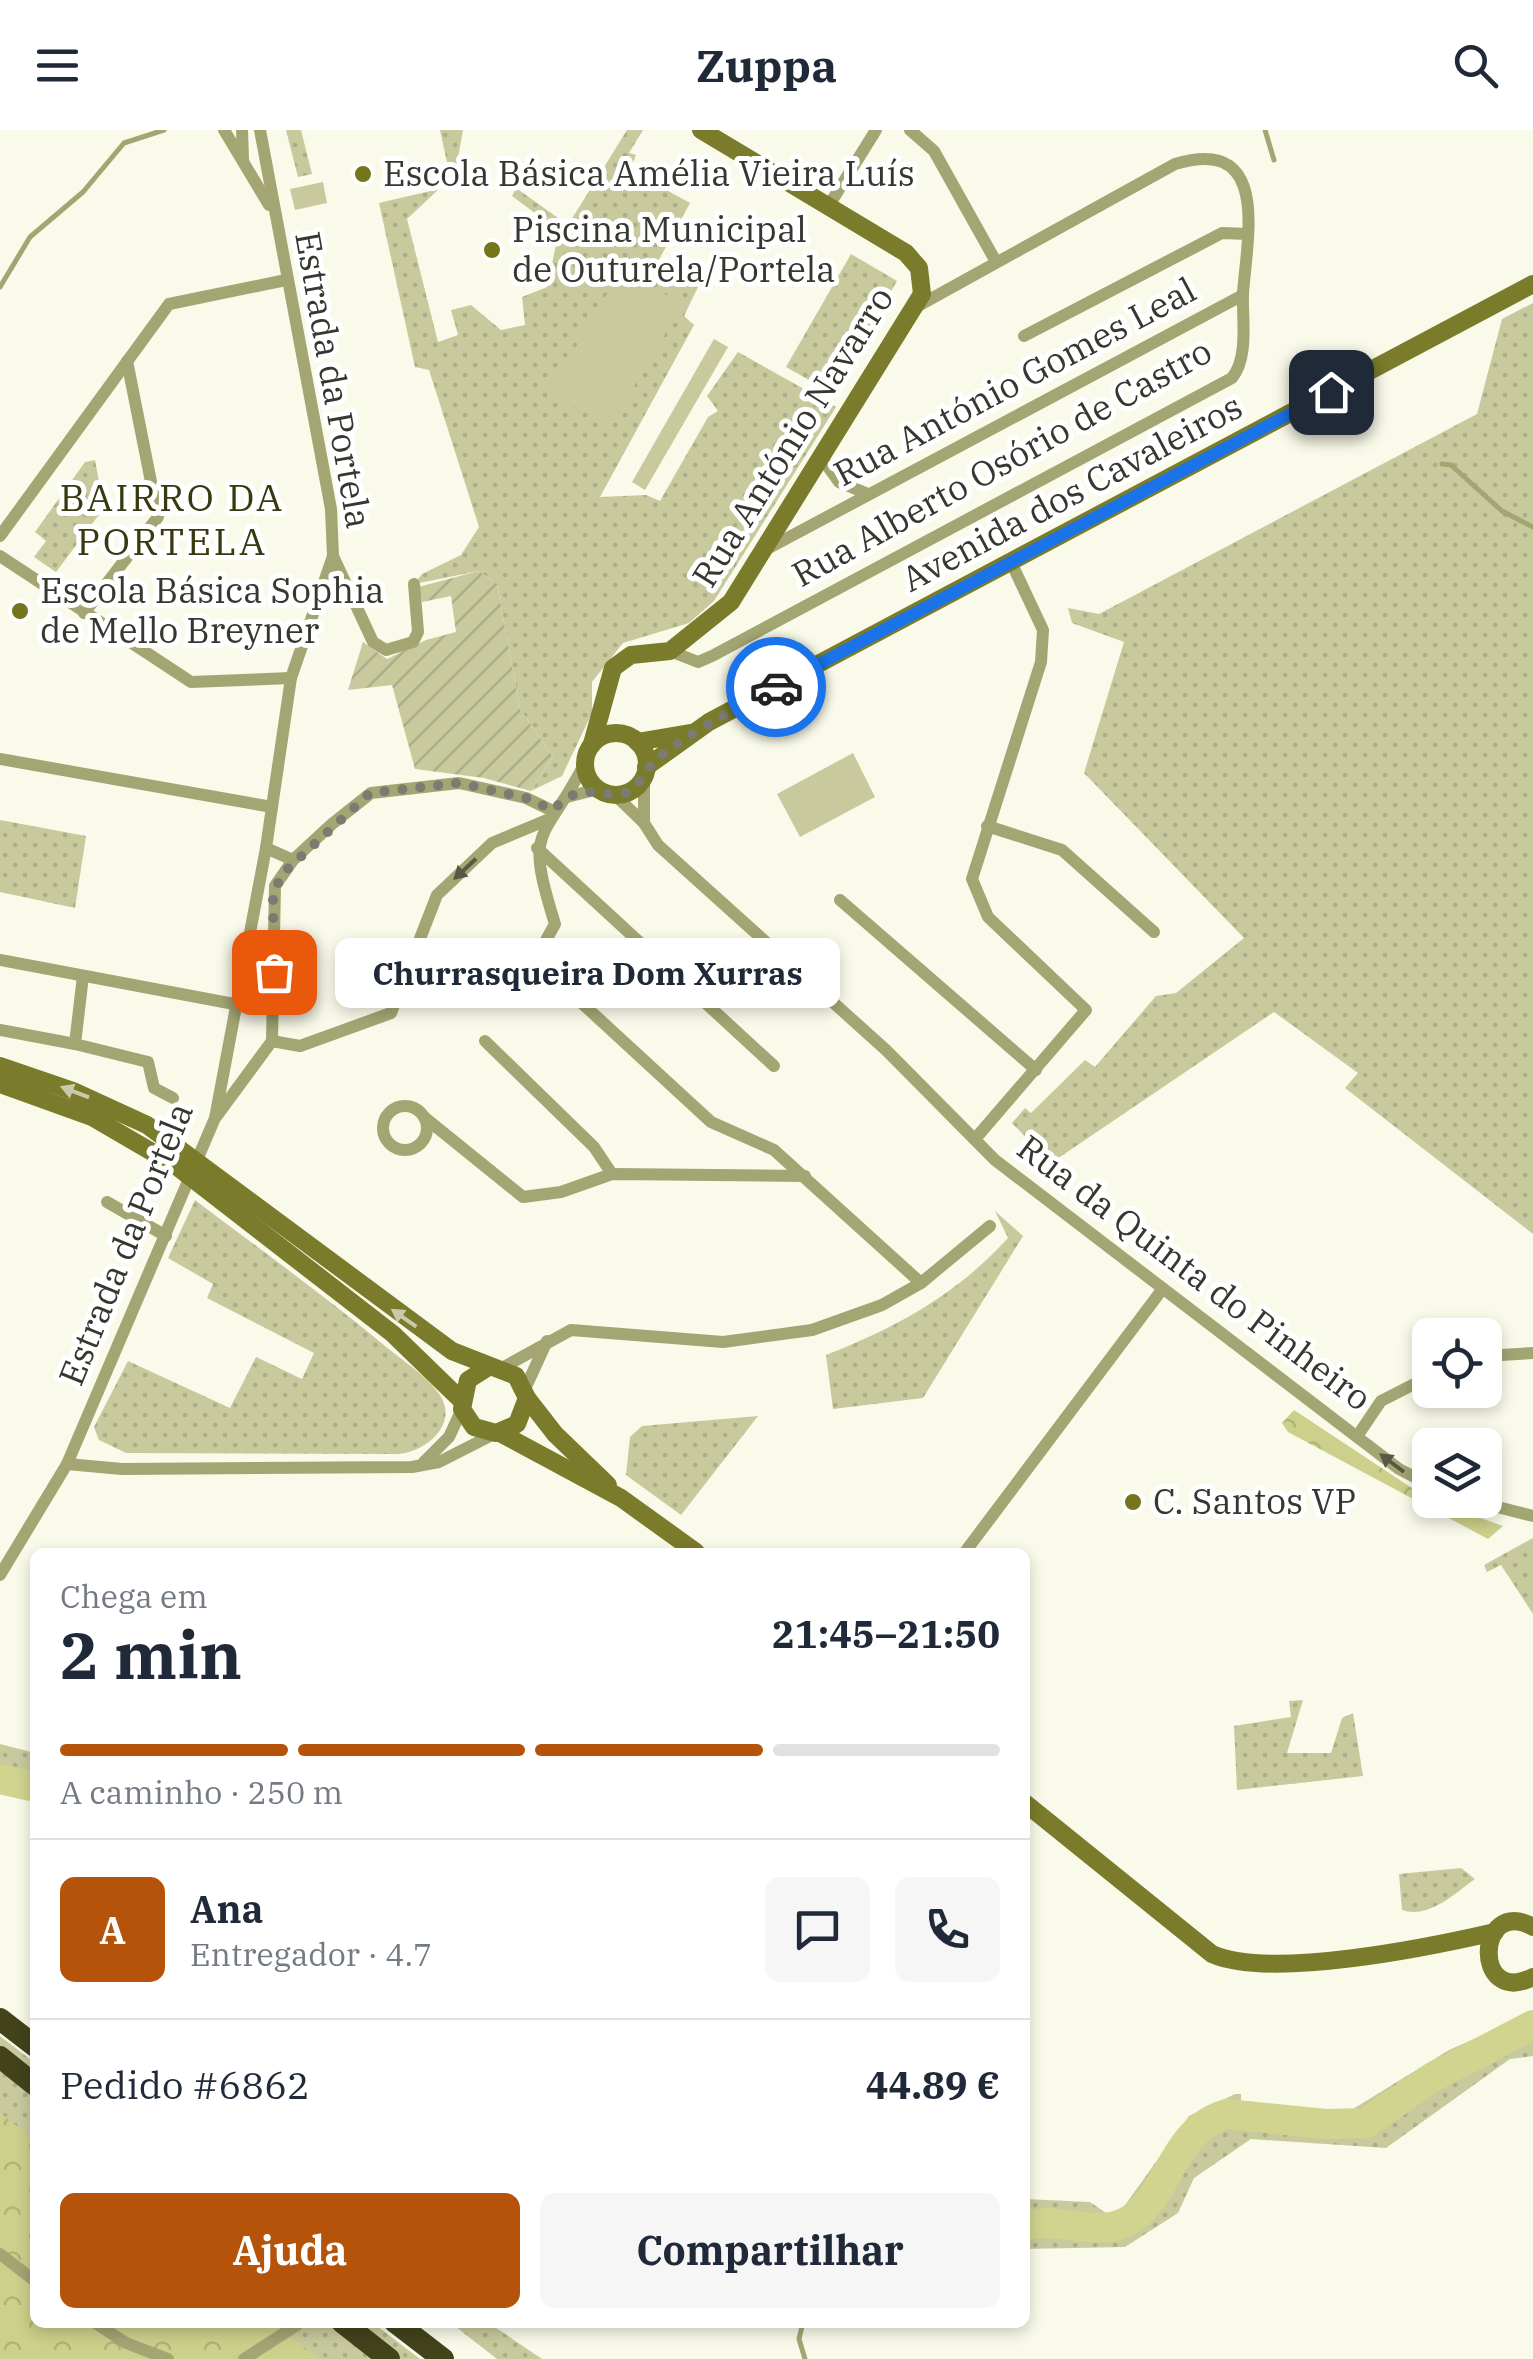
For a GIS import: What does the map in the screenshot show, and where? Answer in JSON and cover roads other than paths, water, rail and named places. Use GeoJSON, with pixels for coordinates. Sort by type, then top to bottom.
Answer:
{"type":"FeatureCollection","features":[{"type":"Feature","properties":{"kind":"highway"},"geometry":{"type":"LineString","coordinates":[[0,2019],[30,2042]]}},
{"type":"Feature","properties":{"kind":"highway"},"geometry":{"type":"LineString","coordinates":[[0,2058],[30,2081]]}},
{"type":"Feature","properties":{"kind":"highway"},"geometry":{"type":"LineString","coordinates":[[350,2328],[389,2359]]}},
{"type":"Feature","properties":{"kind":"highway"},"geometry":{"type":"LineString","coordinates":[[403,2328],[443,2359]]}},
{"type":"Feature","properties":{"kind":"street"},"geometry":{"type":"LineString","coordinates":[[224,130],[273,212]]}},
{"type":"Feature","properties":{"kind":"street"},"geometry":{"type":"LineString","coordinates":[[242,130],[243,162]]}},
{"type":"Feature","properties":{"kind":"street","name":"Estrada da Portela"},"geometry":{"type":"LineString","coordinates":[[0,1575],[67,1464],[215,1118],[266,848],[291,678],[333,556],[331,509],[260,130]]}},
{"type":"Feature","properties":{"kind":"street","name":"Rua António Navarro"},"geometry":{"type":"LineString","coordinates":[[592,744],[605,708],[608,676],[622,660],[649,651],[670,652],[731,602],[918,306],[922,280],[914,259],[701,130]]}},
{"type":"Feature","properties":{"kind":"street"},"geometry":{"type":"LineString","coordinates":[[828,206],[876,130]]}},
{"type":"Feature","properties":{"kind":"street"},"geometry":{"type":"LineString","coordinates":[[910,130],[934,150],[995,260]]}},
{"type":"Feature","properties":{"kind":"street","name":"Rua Alberto Osório de Castro"},"geometry":{"type":"LineString","coordinates":[[670,652],[698,662],[712,656],[1065,464],[1222,384],[1240,364],[1251,204],[1244,184],[1232,168],[1200,158],[1175,164],[995,260],[918,306]]}},
{"type":"Feature","properties":{"kind":"street"},"geometry":{"type":"LineString","coordinates":[[1024,336],[1222,233],[1248,234]]}},
{"type":"Feature","properties":{"kind":"street"},"geometry":{"type":"LineString","coordinates":[[0,536],[169,304],[286,280]]}},
{"type":"Feature","properties":{"kind":"street","name":"Avenida dos Cavaleiros"},"geometry":{"type":"LineString","coordinates":[[645,772],[696,732],[1533,284]]}},
{"type":"Feature","properties":{"kind":"street","name":"Rua António Gomes Leal"},"geometry":{"type":"LineString","coordinates":[[762,552],[1243,295]]}},
{"type":"Feature","properties":{"kind":"street"},"geometry":{"type":"LineString","coordinates":[[84,613],[158,517],[127,361]]}},
{"type":"Feature","properties":{"kind":"street"},"geometry":{"type":"LineString","coordinates":[[822,458],[838,482],[868,494]]}},
{"type":"Feature","properties":{"kind":"street"},"geometry":{"type":"LineString","coordinates":[[0,556],[191,682],[291,678]]}},
{"type":"Feature","properties":{"kind":"street"},"geometry":{"type":"LineString","coordinates":[[333,556],[373,642],[386,650],[412,642],[418,632],[414,584]]}},
{"type":"Feature","properties":{"kind":"street"},"geometry":{"type":"LineString","coordinates":[[974,1139],[1086,1010],[988,917],[972,880],[1041,662],[1043,630],[1011,562]]}},
{"type":"Feature","properties":{"kind":"street"},"geometry":{"type":"LineString","coordinates":[[605,708],[628,738],[645,772],[644,824]]}},
{"type":"Feature","properties":{"kind":"street","name":"Avenida dos Cavaleiros"},"geometry":{"type":"LineString","coordinates":[[628,738],[696,732]]}},
{"type":"Feature","properties":{"kind":"street"},"geometry":{"type":"LineString","coordinates":[[628,738],[592,744],[536,847],[555,924],[535,960],[711,1122],[774,1150],[921,1283]]}},
{"type":"Feature","properties":{"kind":"street"},"geometry":{"type":"LineString","coordinates":[[0,759],[272,807]]}},
{"type":"Feature","properties":{"kind":"street"},"geometry":{"type":"LineString","coordinates":[[585,763],[590,782],[606,792]]}},
{"type":"Feature","properties":{"kind":"street"},"geometry":{"type":"LineString","coordinates":[[566,797],[632,790],[645,772]]}},
{"type":"Feature","properties":{"kind":"street"},"geometry":{"type":"LineString","coordinates":[[215,1118],[272,1041],[273,897],[292,860],[354,804],[370,793],[390,788],[473,784],[550,815]]}},
{"type":"Feature","properties":{"kind":"street","name":"Rua da Quinta do Pinheiro"},"geometry":{"type":"LineString","coordinates":[[606,792],[644,824],[658,845],[886,1050],[1027,1187],[1412,1476]]}},
{"type":"Feature","properties":{"kind":"street"},"geometry":{"type":"LineString","coordinates":[[272,1041],[300,1046],[391,1013],[437,895],[492,843],[550,815]]}},
{"type":"Feature","properties":{"kind":"street"},"geometry":{"type":"LineString","coordinates":[[987,826],[1062,850],[1154,932]]}},
{"type":"Feature","properties":{"kind":"street"},"geometry":{"type":"LineString","coordinates":[[536,847],[774,1066]]}},
{"type":"Feature","properties":{"kind":"street"},"geometry":{"type":"LineString","coordinates":[[266,848],[292,860]]}},
{"type":"Feature","properties":{"kind":"street"},"geometry":{"type":"LineString","coordinates":[[840,900],[1036,1070]]}},
{"type":"Feature","properties":{"kind":"street"},"geometry":{"type":"LineString","coordinates":[[0,960],[234,1004]]}},
{"type":"Feature","properties":{"kind":"street"},"geometry":{"type":"LineString","coordinates":[[75,1044],[83,976]]}},
{"type":"Feature","properties":{"kind":"street"},"geometry":{"type":"LineString","coordinates":[[0,1030],[148,1062],[154,1088],[173,1098]]}},
{"type":"Feature","properties":{"kind":"street"},"geometry":{"type":"LineString","coordinates":[[485,1041],[594,1147],[612,1174]]}},
{"type":"Feature","properties":{"kind":"street"},"geometry":{"type":"LineString","coordinates":[[0,1066],[73,1091],[142,1133],[452,1351],[516,1376],[555,1434],[621,1498]]}},
{"type":"Feature","properties":{"kind":"street"},"geometry":{"type":"LineString","coordinates":[[0,1084],[142,1133]]}},
{"type":"Feature","properties":{"kind":"street"},"geometry":{"type":"LineString","coordinates":[[424,1116],[515,1195],[547,1196],[612,1174],[806,1176]]}},
{"type":"Feature","properties":{"kind":"street"},"geometry":{"type":"LineString","coordinates":[[234,1200],[393,1334],[461,1405],[474,1427],[498,1433],[621,1498],[690,1548]]}},
{"type":"Feature","properties":{"kind":"street"},"geometry":{"type":"LineString","coordinates":[[107,1202],[166,1236]]}},
{"type":"Feature","properties":{"kind":"street"},"geometry":{"type":"LineString","coordinates":[[412,1467],[440,1449],[468,1380],[571,1330],[592,1329],[667,1340],[766,1339],[848,1319],[921,1283],[990,1226]]}},
{"type":"Feature","properties":{"kind":"street"},"geometry":{"type":"LineString","coordinates":[[968,1548],[1161,1291]]}},
{"type":"Feature","properties":{"kind":"street"},"geometry":{"type":"LineString","coordinates":[[67,1464],[122,1470],[412,1467],[439,1462],[517,1424],[548,1340]]}},
{"type":"Feature","properties":{"kind":"street"},"geometry":{"type":"LineString","coordinates":[[1502,1355],[1533,1353]]}},
{"type":"Feature","properties":{"kind":"street"},"geometry":{"type":"LineString","coordinates":[[1358,1435],[1381,1401],[1412,1385]]}},
{"type":"Feature","properties":{"kind":"street"},"geometry":{"type":"LineString","coordinates":[[1502,1508],[1533,1516]]}},
{"type":"Feature","properties":{"kind":"street"},"geometry":{"type":"LineString","coordinates":[[1030,1807],[1212,1954],[1229,1962],[1314,1960],[1444,1944],[1495,1932],[1533,1908]]}},
{"type":"Feature","properties":{"kind":"street"},"geometry":{"type":"LineString","coordinates":[[1514,1922],[1533,1928]]}},
{"type":"Feature","properties":{"kind":"street"},"geometry":{"type":"LineString","coordinates":[[1488,1962],[1488,1946],[1495,1932]]}},
{"type":"Feature","properties":{"kind":"street"},"geometry":{"type":"LineString","coordinates":[[1444,1944],[1488,1962],[1503,1979],[1530,1981]]}},
{"type":"Feature","properties":{"kind":"street"},"geometry":{"type":"LineString","coordinates":[[0,2254],[30,2276]]}},
{"type":"Feature","properties":{"kind":"street"},"geometry":{"type":"LineString","coordinates":[[103,2328],[126,2343],[168,2359]]}},
{"type":"Feature","properties":{"kind":"street"},"geometry":{"type":"LineString","coordinates":[[244,2359],[291,2328]]}},
{"type":"Feature","properties":{"kind":"waterway"},"geometry":{"type":"LineString","coordinates":[[0,287],[30,237],[83,192],[124,143],[164,130]]}},
{"type":"Feature","properties":{"kind":"waterway"},"geometry":{"type":"LineString","coordinates":[[1265,130],[1274,160]]}},
{"type":"Feature","properties":{"kind":"waterway"},"geometry":{"type":"LineString","coordinates":[[1442,464],[1451,465],[1502,511],[1533,527]]}},
{"type":"Feature","properties":{"kind":"waterway"},"geometry":{"type":"LineString","coordinates":[[0,1779],[30,1786]]}},
{"type":"Feature","properties":{"kind":"waterway"},"geometry":{"type":"LineString","coordinates":[[1030,2225],[1102,2228],[1126,2222],[1152,2198],[1193,2134],[1208,2122],[1227,2114],[1326,2124],[1366,2123],[1433,2077],[1533,2025]]}},
{"type":"Feature","properties":{"kind":"waterway"},"geometry":{"type":"LineString","coordinates":[[802,2328],[799,2339],[805,2359]]}},
{"type":"Feature","properties":{"kind":"place","name":"Escola Básica Amélia Vieira Luís"},"geometry":{"type":"Point","coordinates":[363,174]}},
{"type":"Feature","properties":{"kind":"place","name":"Piscina Municipal de Outurela/Portela"},"geometry":{"type":"Point","coordinates":[492,250]}},
{"type":"Feature","properties":{"kind":"place","name":"Escola Básica Sophia de Mello Breyner"},"geometry":{"type":"Point","coordinates":[20,611]}},
{"type":"Feature","properties":{"kind":"place","name":"Churrasqueira Dom Xurras"},"geometry":{"type":"Point","coordinates":[274,972]}},
{"type":"Feature","properties":{"kind":"place","name":"C. Santos VP"},"geometry":{"type":"Point","coordinates":[1133,1502]}},
{"type":"Feature","properties":{"kind":"district","name":"BAIRRO DA PORTELA"},"geometry":{"type":"Point","coordinates":[172,520]}}]}
